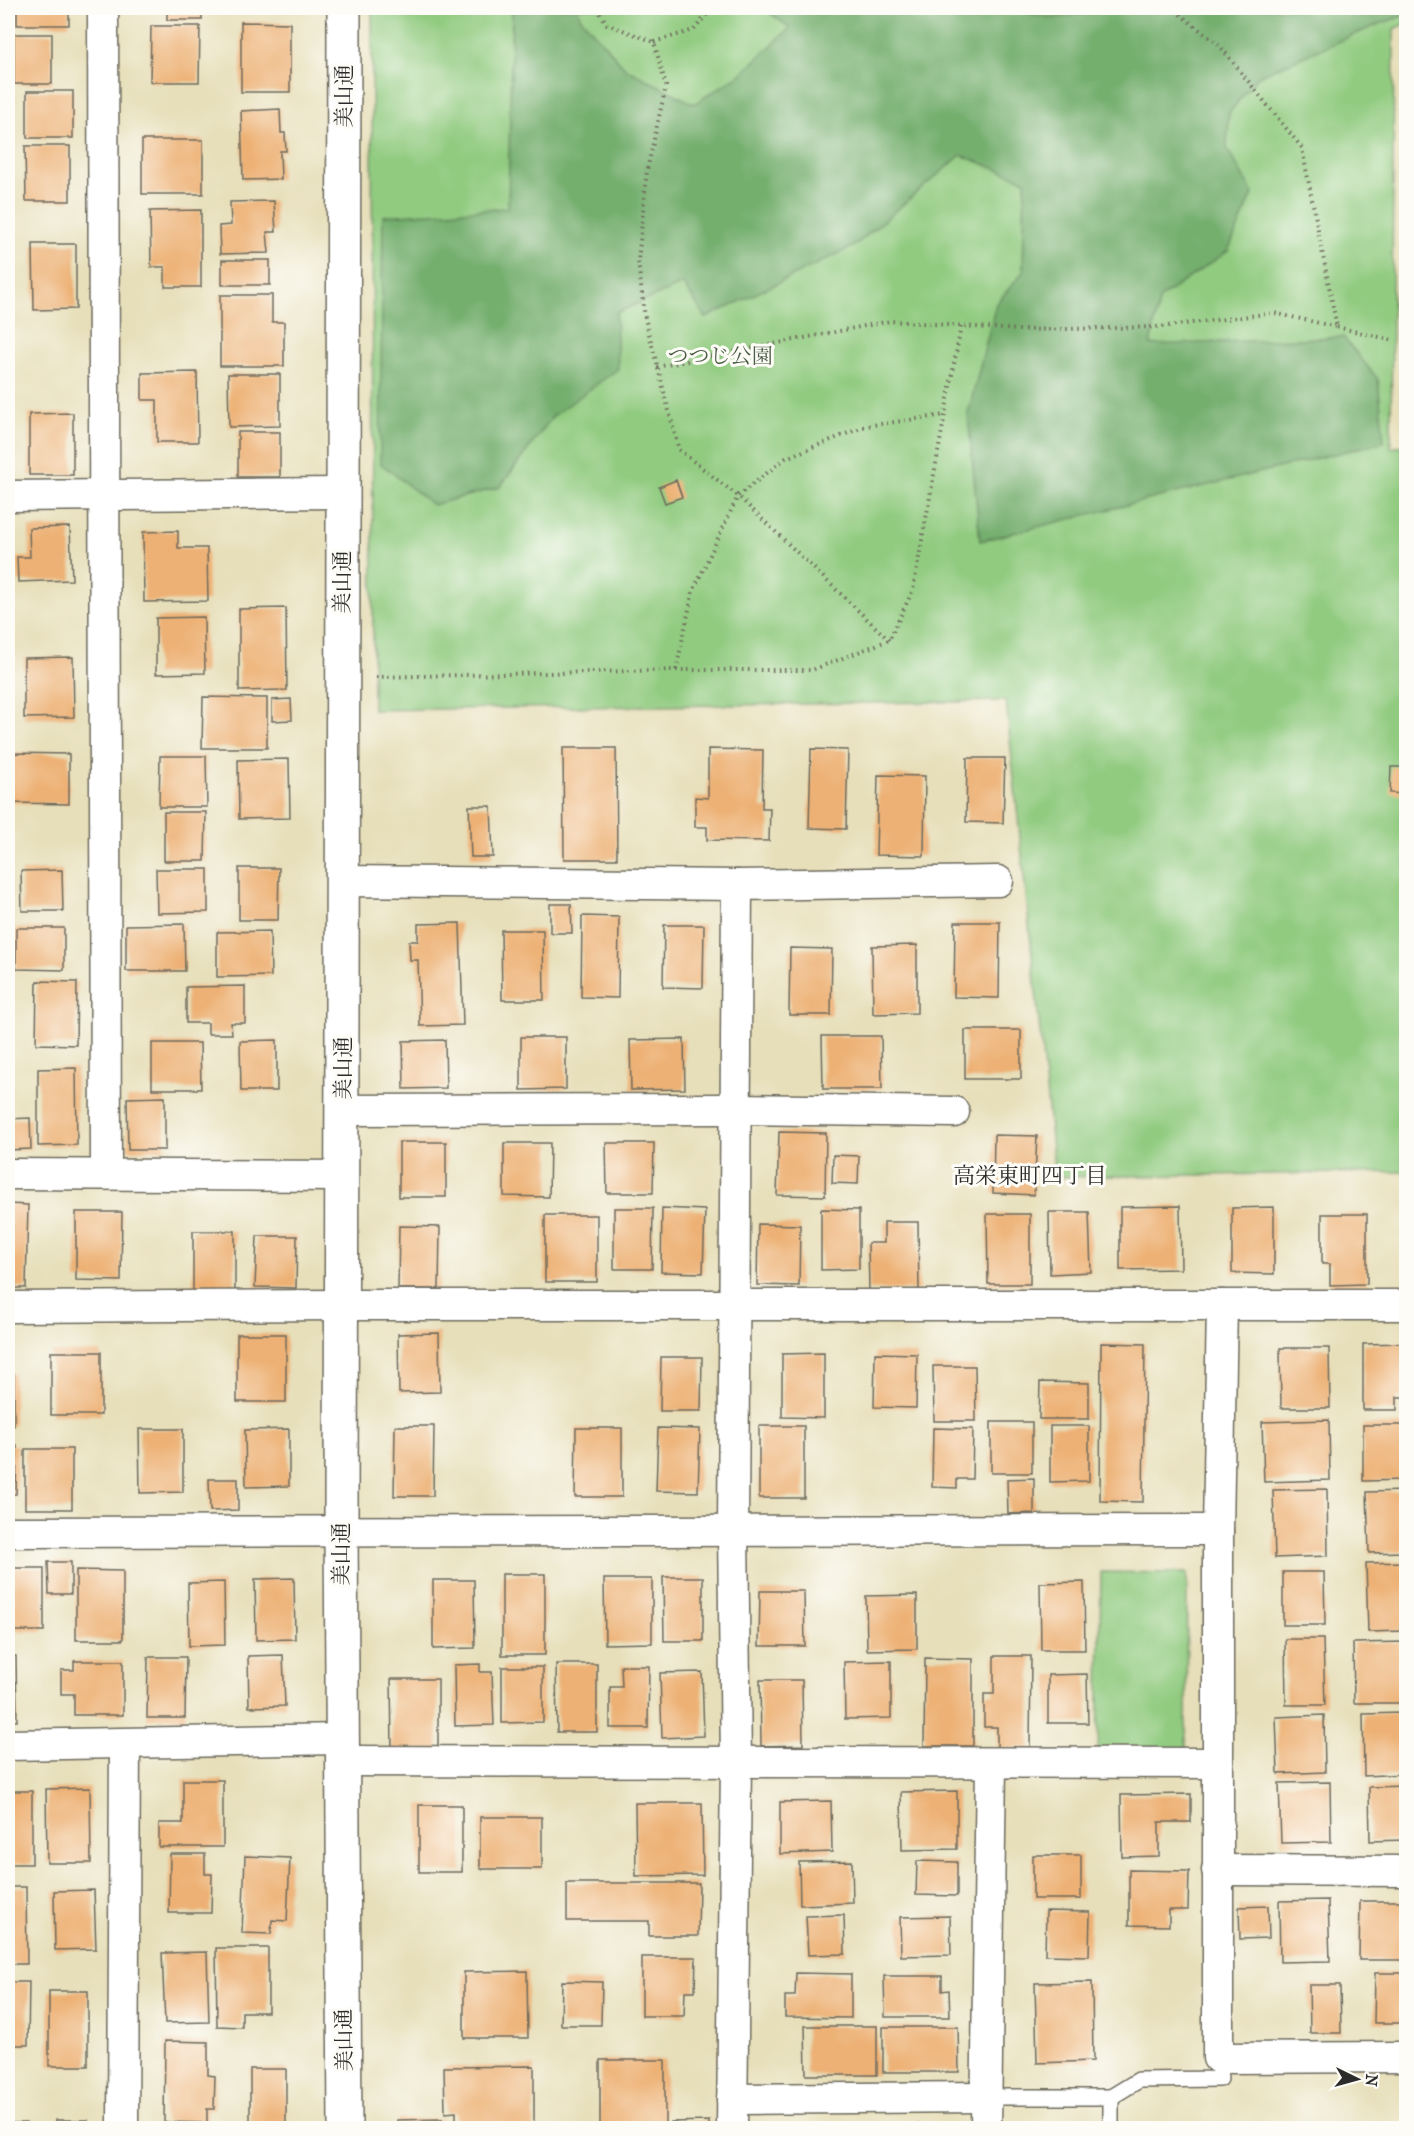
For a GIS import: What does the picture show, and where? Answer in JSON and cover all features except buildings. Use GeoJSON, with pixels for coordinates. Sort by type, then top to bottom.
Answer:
{"type":"FeatureCollection","features":[{"type":"Feature","properties":{"kind":"street"},"geometry":{"type":"LineString","coordinates":[[103,8],[106,1174]]}},
{"type":"Feature","properties":{"kind":"street","name":"美山通"},"geometry":{"type":"LineString","coordinates":[[344,8],[341,1530],[345,2128]]}},
{"type":"Feature","properties":{"kind":"street"},"geometry":{"type":"LineString","coordinates":[[8,496],[342,494]]}},
{"type":"Feature","properties":{"kind":"street"},"geometry":{"type":"LineString","coordinates":[[343,881],[737,885],[998,881]]}},
{"type":"Feature","properties":{"kind":"street"},"geometry":{"type":"LineString","coordinates":[[732,2128],[736,1761],[733,1532],[737,885]]}},
{"type":"Feature","properties":{"kind":"street"},"geometry":{"type":"LineString","coordinates":[[343,1110],[737,1108],[954,1112]]}},
{"type":"Feature","properties":{"kind":"street"},"geometry":{"type":"LineString","coordinates":[[8,1174],[342,1176]]}},
{"type":"Feature","properties":{"kind":"street"},"geometry":{"type":"LineString","coordinates":[[1222,1305],[1218,1530],[1218,2058],[1407,2057]]}},
{"type":"Feature","properties":{"kind":"street"},"geometry":{"type":"LineString","coordinates":[[8,1307],[1407,1305]]}},
{"type":"Feature","properties":{"kind":"street"},"geometry":{"type":"LineString","coordinates":[[8,1532],[1218,1530]]}},
{"type":"Feature","properties":{"kind":"street"},"geometry":{"type":"LineString","coordinates":[[8,1745],[125,1744],[736,1761],[1218,1763]]}},
{"type":"Feature","properties":{"kind":"street"},"geometry":{"type":"LineString","coordinates":[[123,2128],[125,1744]]}},
{"type":"Feature","properties":{"kind":"street"},"geometry":{"type":"LineString","coordinates":[[986,2128],[991,1763]]}},
{"type":"Feature","properties":{"kind":"street"},"geometry":{"type":"LineString","coordinates":[[1217,1869],[1407,1871]]}},
{"type":"Feature","properties":{"kind":"street"},"geometry":{"type":"LineString","coordinates":[[732,2099],[986,2097]]}},
{"type":"Feature","properties":{"kind":"lane"},"geometry":{"type":"LineString","coordinates":[[986,2097],[1111,2097],[1139,2080],[1220,2079],[1218,2058]]}},
{"type":"Feature","properties":{"kind":"lane"},"geometry":{"type":"LineString","coordinates":[[1111,2097],[1112,2128]]}},
{"type":"Feature","properties":{"kind":"path"},"geometry":{"type":"LineString","coordinates":[[597,8],[607,24],[654,42],[694,30],[712,8]]}},
{"type":"Feature","properties":{"kind":"path"},"geometry":{"type":"LineString","coordinates":[[1172,8],[1219,45],[1302,148],[1337,327]]}},
{"type":"Feature","properties":{"kind":"path"},"geometry":{"type":"LineString","coordinates":[[654,42],[666,86],[647,170],[638,262],[645,318],[679,450],[738,496],[889,640]]}},
{"type":"Feature","properties":{"kind":"path"},"geometry":{"type":"LineString","coordinates":[[657,367],[890,321],[1020,330],[1159,327],[1274,313],[1392,340]]}},
{"type":"Feature","properties":{"kind":"path"},"geometry":{"type":"LineString","coordinates":[[342,677],[676,670],[812,670],[889,640],[913,590],[961,326]]}},
{"type":"Feature","properties":{"kind":"path"},"geometry":{"type":"LineString","coordinates":[[676,670],[693,591],[738,496],[786,458],[866,426],[945,415]]}},
{"type":"Feature","properties":{"kind":"green space","name":"つつじ公園"},"geometry":{"type":"Polygon","coordinates":[[[372,8],[1406,8],[1406,24],[1394,29],[1391,448],[1406,445],[1406,1172],[1055,1177],[1006,701],[373,710],[372,8]]]}},
{"type":"Feature","properties":{"kind":"green space"},"geometry":{"type":"Polygon","coordinates":[[[512,8],[577,8],[581,18],[626,69],[694,104],[741,74],[790,28],[763,8],[1008,8],[1053,18],[1129,8],[1406,8],[1406,15],[1379,24],[1258,76],[1229,113],[1227,148],[1253,194],[1228,251],[1160,298],[1150,345],[1343,337],[1378,379],[1384,442],[980,541],[968,414],[996,304],[1023,272],[1025,180],[961,155],[854,246],[706,318],[683,284],[616,313],[618,369],[553,416],[500,487],[433,505],[380,463],[383,216],[508,208],[512,8]]]}},
{"type":"Feature","properties":{"kind":"green space"},"geometry":{"type":"Polygon","coordinates":[[[1101,1572],[1187,1573],[1186,1752],[1098,1752],[1101,1572]]]}},
{"type":"Feature","properties":{"kind":"district","name":"高栄東町四丁目"},"geometry":{"type":"Point","coordinates":[1030,1175]}}]}
